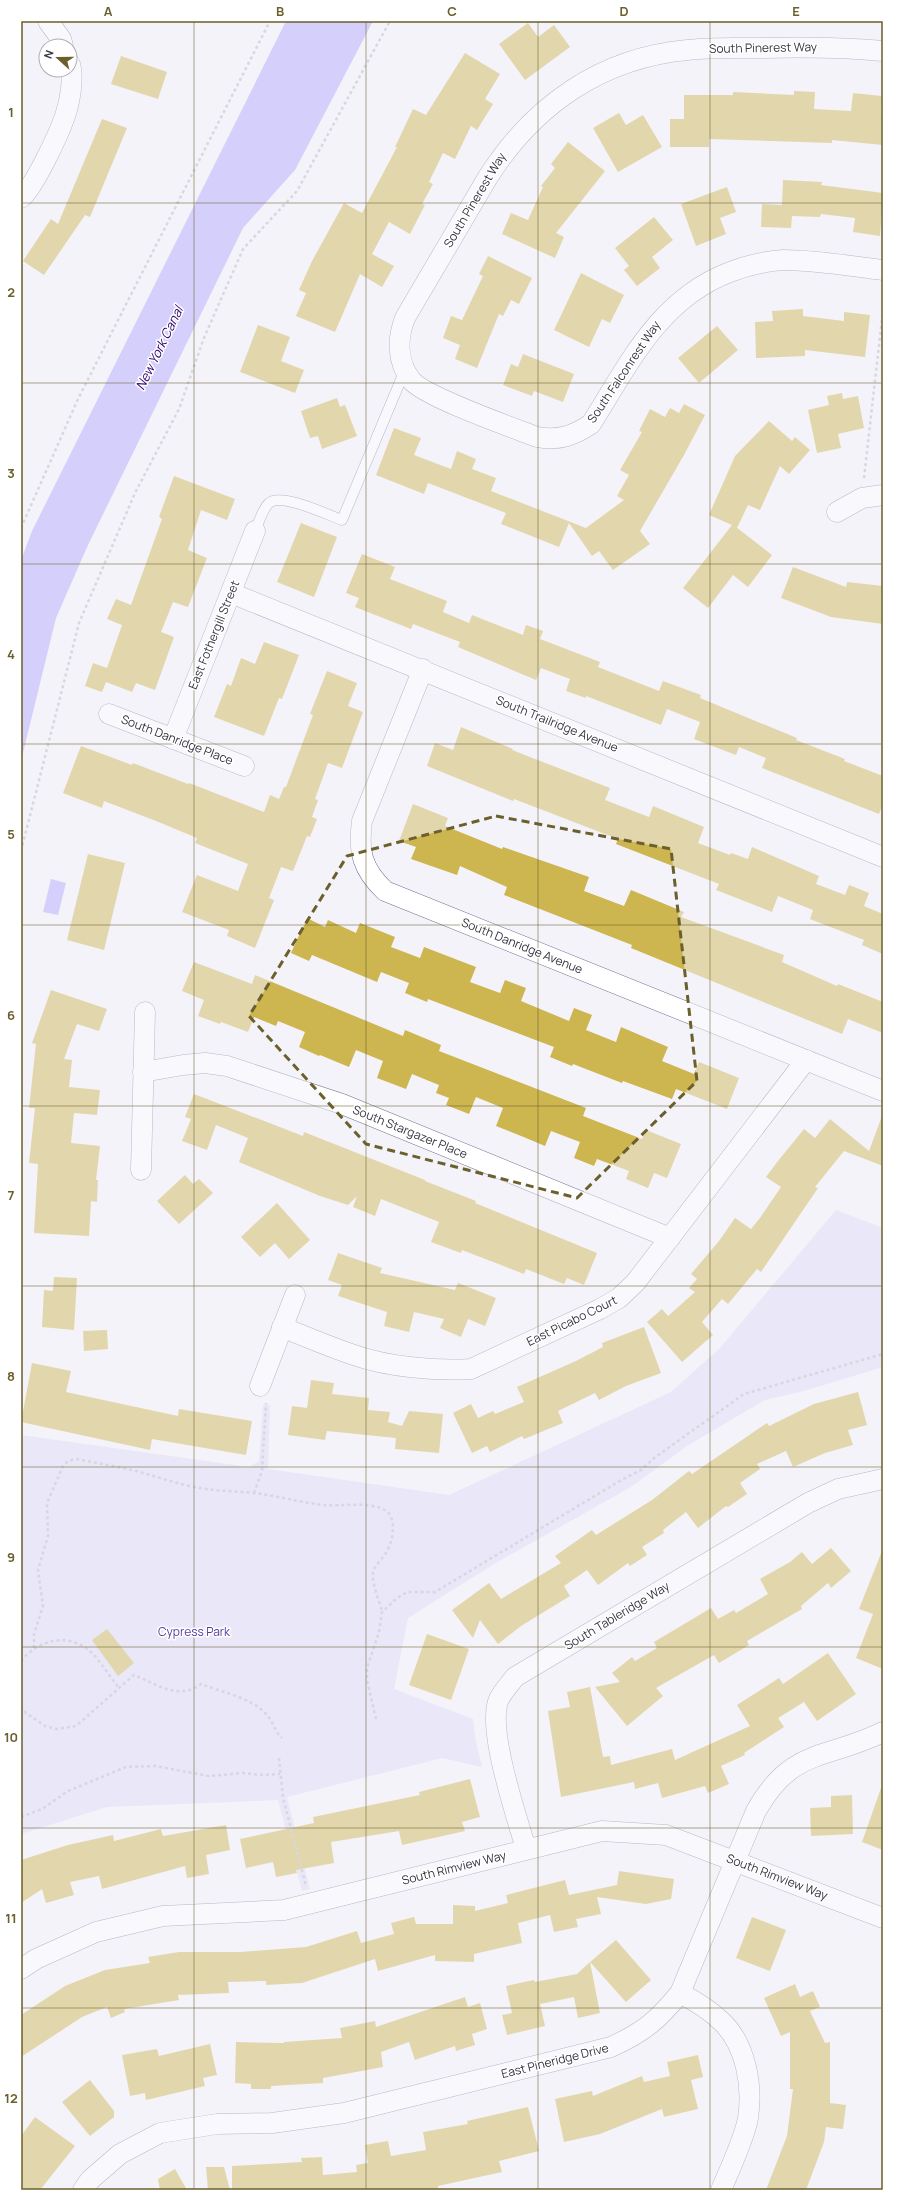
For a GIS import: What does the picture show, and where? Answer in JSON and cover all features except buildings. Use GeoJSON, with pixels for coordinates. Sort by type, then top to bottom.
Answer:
{"type":"FeatureCollection","features":[{"type":"Feature","properties":{"kind":"street"},"geometry":{"type":"LineString","coordinates":[[48,21],[60,38]]}},
{"type":"Feature","properties":{"kind":"street","name":"South Pinerest Way"},"geometry":{"type":"LineString","coordinates":[[403,365],[400,331],[404,318],[488,176],[520,133],[539,114],[572,89],[608,70],[634,60],[687,50],[825,47],[883,51]]}},
{"type":"Feature","properties":{"kind":"street"},"geometry":{"type":"LineString","coordinates":[[21,198],[31,188],[65,116],[70,93],[70,78]]}},
{"type":"Feature","properties":{"kind":"street","name":"South Falconrest Way"},"geometry":{"type":"LineString","coordinates":[[403,365],[412,381],[436,396],[536,437],[551,440],[580,432],[591,424],[657,322],[683,297],[713,278],[746,266],[781,260],[805,261],[883,270]]}},
{"type":"Feature","properties":{"kind":"street"},"geometry":{"type":"LineString","coordinates":[[837,512],[862,498],[883,495]]}},
{"type":"Feature","properties":{"kind":"street","name":"East Fothergill Street"},"geometry":{"type":"LineString","coordinates":[[173,739],[255,531]]}},
{"type":"Feature","properties":{"kind":"street","name":"South Trailridge Avenue"},"geometry":{"type":"LineString","coordinates":[[231,593],[422,669],[883,857]]}},
{"type":"Feature","properties":{"kind":"street","name":"South Danridge Avenue"},"geometry":{"type":"LineString","coordinates":[[422,669],[362,822],[359,843],[365,865],[372,878],[384,891],[883,1091]]}},
{"type":"Feature","properties":{"kind":"street","name":"South Danridge Place"},"geometry":{"type":"LineString","coordinates":[[109,714],[244,766]]}},
{"type":"Feature","properties":{"kind":"street"},"geometry":{"type":"LineString","coordinates":[[141,1170],[145,1012]]}},
{"type":"Feature","properties":{"kind":"street","name":"East Picabo Court"},"geometry":{"type":"LineString","coordinates":[[282,1327],[355,1356],[377,1361],[448,1371],[471,1369],[600,1309],[619,1298],[635,1283],[806,1060]]}},
{"type":"Feature","properties":{"kind":"street","name":"South Stargazer Place"},"geometry":{"type":"LineString","coordinates":[[143,1072],[205,1063],[227,1066],[342,1104],[670,1238]]}},
{"type":"Feature","properties":{"kind":"street"},"geometry":{"type":"LineString","coordinates":[[263,1394],[282,1327],[295,1295]]}},
{"type":"Feature","properties":{"kind":"street","name":"South Tableridge Way"},"geometry":{"type":"LineString","coordinates":[[526,1850],[499,1747],[496,1726],[499,1700],[515,1677],[808,1503],[838,1489],[883,1479]]}},
{"type":"Feature","properties":{"kind":"street","name":"East Pineridge Drive"},"geometry":{"type":"LineString","coordinates":[[83,2190],[120,2154],[160,2133],[217,2124],[272,2123],[344,2113],[611,2047],[636,2036],[660,2018],[680,1993],[756,1811],[767,1791],[787,1770],[811,1757],[883,1732]]}},
{"type":"Feature","properties":{"kind":"street","name":"South Rimview Way"},"geometry":{"type":"LineString","coordinates":[[21,1969],[36,1959],[96,1932],[163,1916],[284,1910],[602,1831],[666,1835],[883,1918]]}},
{"type":"Feature","properties":{"kind":"street"},"geometry":{"type":"LineString","coordinates":[[680,1993],[701,2004],[722,2022],[740,2049],[750,2083],[748,2119],[721,2190]]}},
{"type":"Feature","properties":{"kind":"lane"},"geometry":{"type":"LineString","coordinates":[[255,531],[264,510],[270,502],[278,499],[288,500],[342,520],[403,365]]}},
{"type":"Feature","properties":{"kind":"path"},"geometry":{"type":"LineString","coordinates":[[21,528],[78,399],[270,21]]}},
{"type":"Feature","properties":{"kind":"path"},"geometry":{"type":"LineString","coordinates":[[21,851],[79,623],[135,494],[179,409],[204,338],[243,249],[297,191],[390,21]]}},
{"type":"Feature","properties":{"kind":"path"},"geometry":{"type":"LineString","coordinates":[[862,498],[883,310]]}},
{"type":"Feature","properties":{"kind":"path"},"geometry":{"type":"LineString","coordinates":[[382,1612],[397,1598],[407,1592],[435,1592],[622,1478],[641,1470],[654,1458],[744,1394],[883,1354]]}},
{"type":"Feature","properties":{"kind":"path"},"geometry":{"type":"LineString","coordinates":[[254,1493],[262,1471],[263,1394]]}},
{"type":"Feature","properties":{"kind":"path"},"geometry":{"type":"LineString","coordinates":[[34,1648],[34,1634],[43,1606],[38,1570],[48,1536],[47,1503],[63,1466],[68,1461],[76,1459],[135,1471],[195,1487],[222,1492],[254,1493],[327,1506],[375,1506],[389,1514],[392,1534],[390,1543],[374,1571],[373,1578],[382,1612],[379,1632],[367,1668],[367,1680],[376,1719]]}},
{"type":"Feature","properties":{"kind":"path"},"geometry":{"type":"LineString","coordinates":[[21,1662],[34,1648],[54,1639],[67,1640],[80,1645],[92,1654],[119,1688]]}},
{"type":"Feature","properties":{"kind":"path"},"geometry":{"type":"LineString","coordinates":[[21,1706],[35,1721],[45,1726],[67,1729],[76,1726],[134,1675],[178,1693],[186,1692],[201,1684],[259,1707],[267,1714],[277,1733],[282,1738]]}},
{"type":"Feature","properties":{"kind":"path"},"geometry":{"type":"LineString","coordinates":[[279,1758],[283,1798],[310,1904]]}},
{"type":"Feature","properties":{"kind":"path"},"geometry":{"type":"LineString","coordinates":[[21,1817],[42,1809],[68,1791],[126,1767],[155,1766],[209,1776],[243,1773],[260,1775],[280,1774]]}},
{"type":"Feature","properties":{"kind":"highlighted area"},"geometry":{"type":"Polygon","coordinates":[[[496,816],[671,849],[697,1081],[577,1198],[366,1144],[249,1016],[347,856],[496,816]]]}},
{"type":"Feature","properties":{"kind":"green space","name":"Cypress Park"},"geometry":{"type":"Polygon","coordinates":[[[836,1210],[883,1228],[883,1367],[804,1391],[765,1400],[687,1446],[631,1487],[494,1564],[408,1618],[394,1689],[473,1719],[475,1737],[482,1767],[442,1758],[287,1797],[310,1889],[302,1891],[278,1800],[107,1807],[21,1834],[21,1435],[249,1467],[259,1461],[263,1405],[270,1405],[268,1469],[449,1495],[671,1392],[720,1348],[836,1210]]]}},
{"type":"Feature","properties":{"kind":"water","name":"New York Canal"},"geometry":{"type":"Polygon","coordinates":[[[286,21],[373,21],[295,170],[243,228],[88,545],[56,618],[21,761],[21,560],[32,531],[286,21]]]}},
{"type":"Feature","properties":{"kind":"water"},"geometry":{"type":"Polygon","coordinates":[[[51,879],[66,883],[58,915],[43,912],[51,879]]]}}]}
